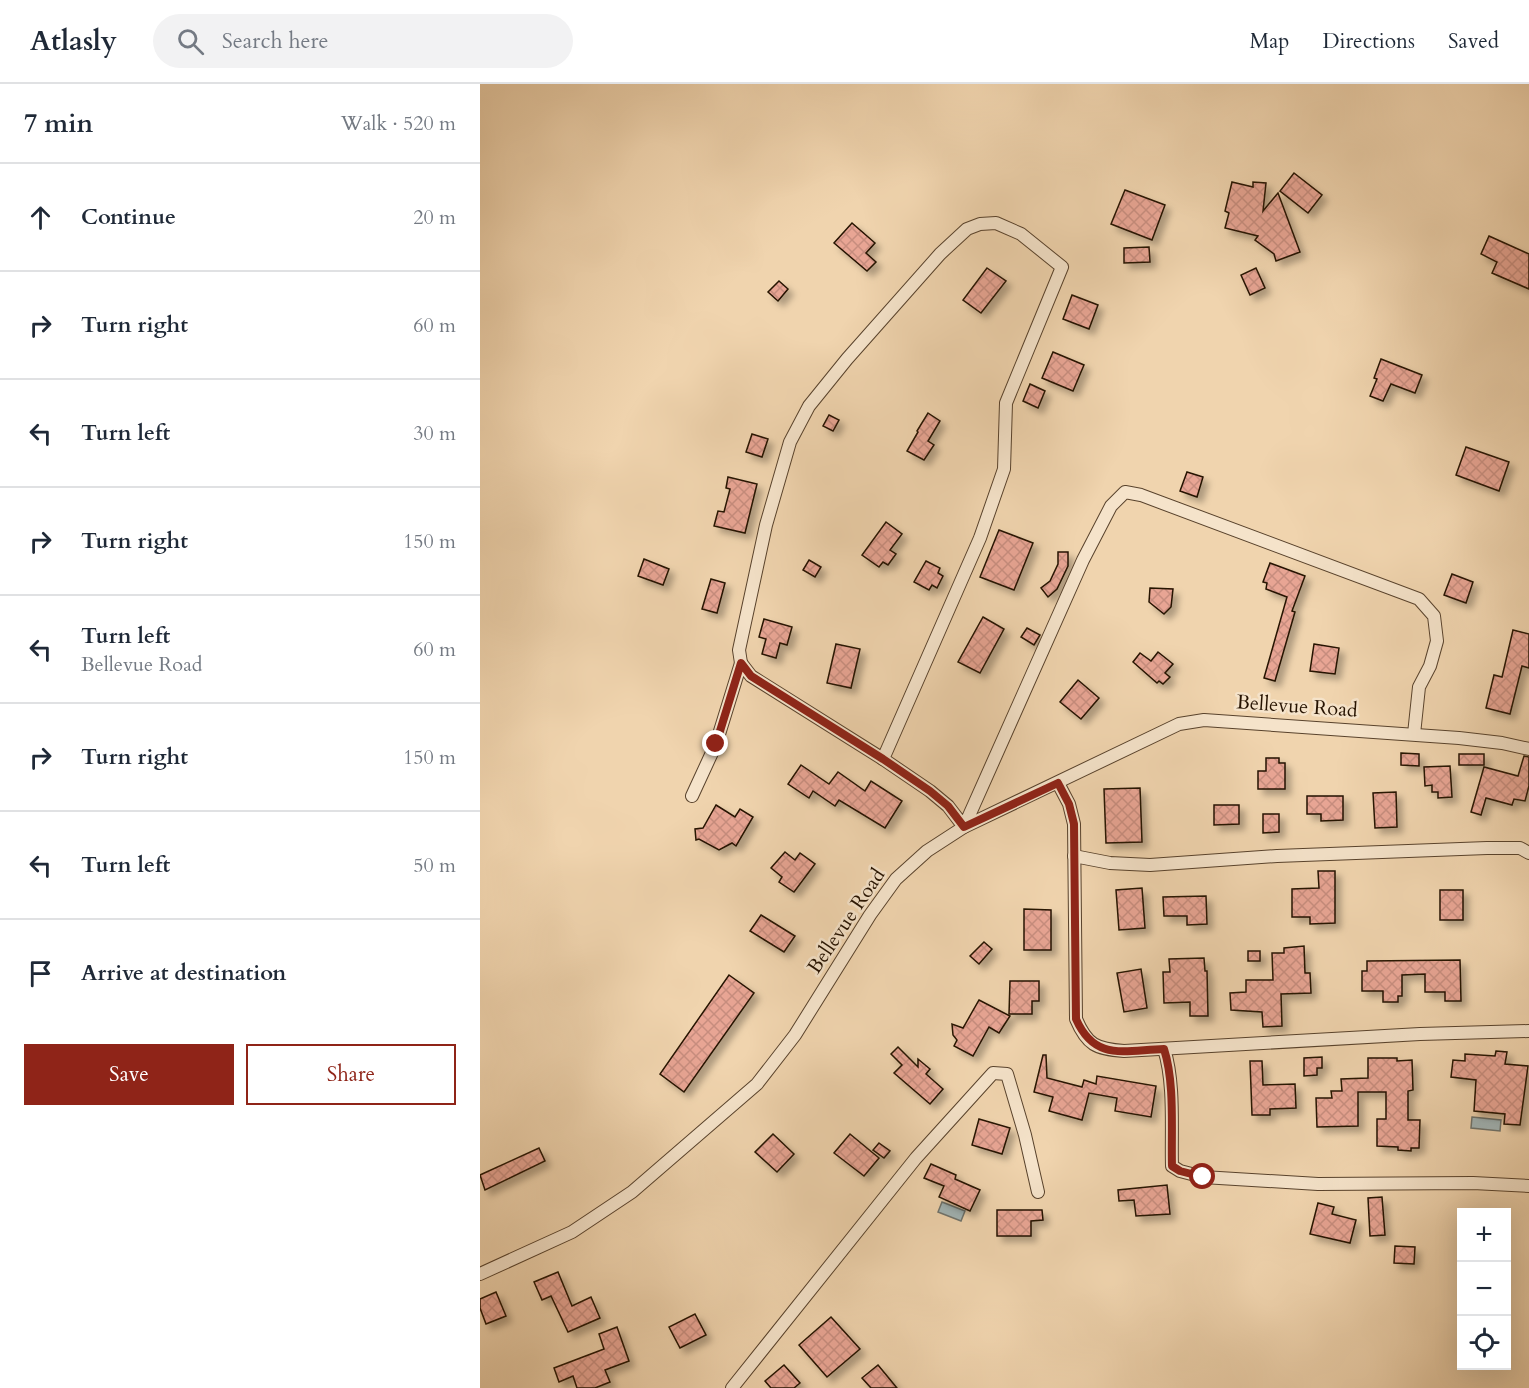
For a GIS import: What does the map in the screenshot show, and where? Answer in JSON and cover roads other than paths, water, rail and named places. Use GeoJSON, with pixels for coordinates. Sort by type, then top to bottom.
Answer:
{"type":"FeatureCollection","features":[{"type":"Feature","properties":{"kind":"street"},"geometry":{"type":"LineString","coordinates":[[692,796],[716,744],[741,663],[739,650],[766,525],[790,442],[809,406],[854,351],[958,236],[967,229],[980,224],[996,223],[1021,234],[1062,267],[1006,403],[1004,469],[980,538],[883,759]]}},
{"type":"Feature","properties":{"kind":"street"},"geometry":{"type":"LineString","coordinates":[[741,663],[751,676],[930,791],[948,806],[964,827],[1083,560],[1112,506],[1125,492],[1152,499],[1419,600],[1434,616],[1437,641],[1430,666],[1419,687],[1414,734]]}},
{"type":"Feature","properties":{"kind":"street","name":"Bellevue Road"},"geometry":{"type":"LineString","coordinates":[[480,1274],[572,1232],[632,1192],[757,1084],[795,1035],[834,969],[896,879],[927,851],[964,827],[1179,724],[1204,720],[1414,734],[1502,743],[1529,749]]}},
{"type":"Feature","properties":{"kind":"street"},"geometry":{"type":"LineString","coordinates":[[1058,783],[1069,804],[1074,824],[1076,1019],[1083,1034],[1103,1050],[1164,1049],[1420,1034],[1529,1031]]}},
{"type":"Feature","properties":{"kind":"street"},"geometry":{"type":"LineString","coordinates":[[1074,855],[1110,863],[1150,865],[1277,856],[1487,848],[1520,848],[1529,853]]}},
{"type":"Feature","properties":{"kind":"street"},"geometry":{"type":"LineString","coordinates":[[1164,1049],[1169,1079],[1172,1166],[1180,1171],[1203,1177],[1317,1184],[1473,1183],[1529,1186]]}},
{"type":"Feature","properties":{"kind":"street"},"geometry":{"type":"LineString","coordinates":[[732,1388],[916,1158],[993,1072],[1008,1074],[1038,1192]]}}]}
